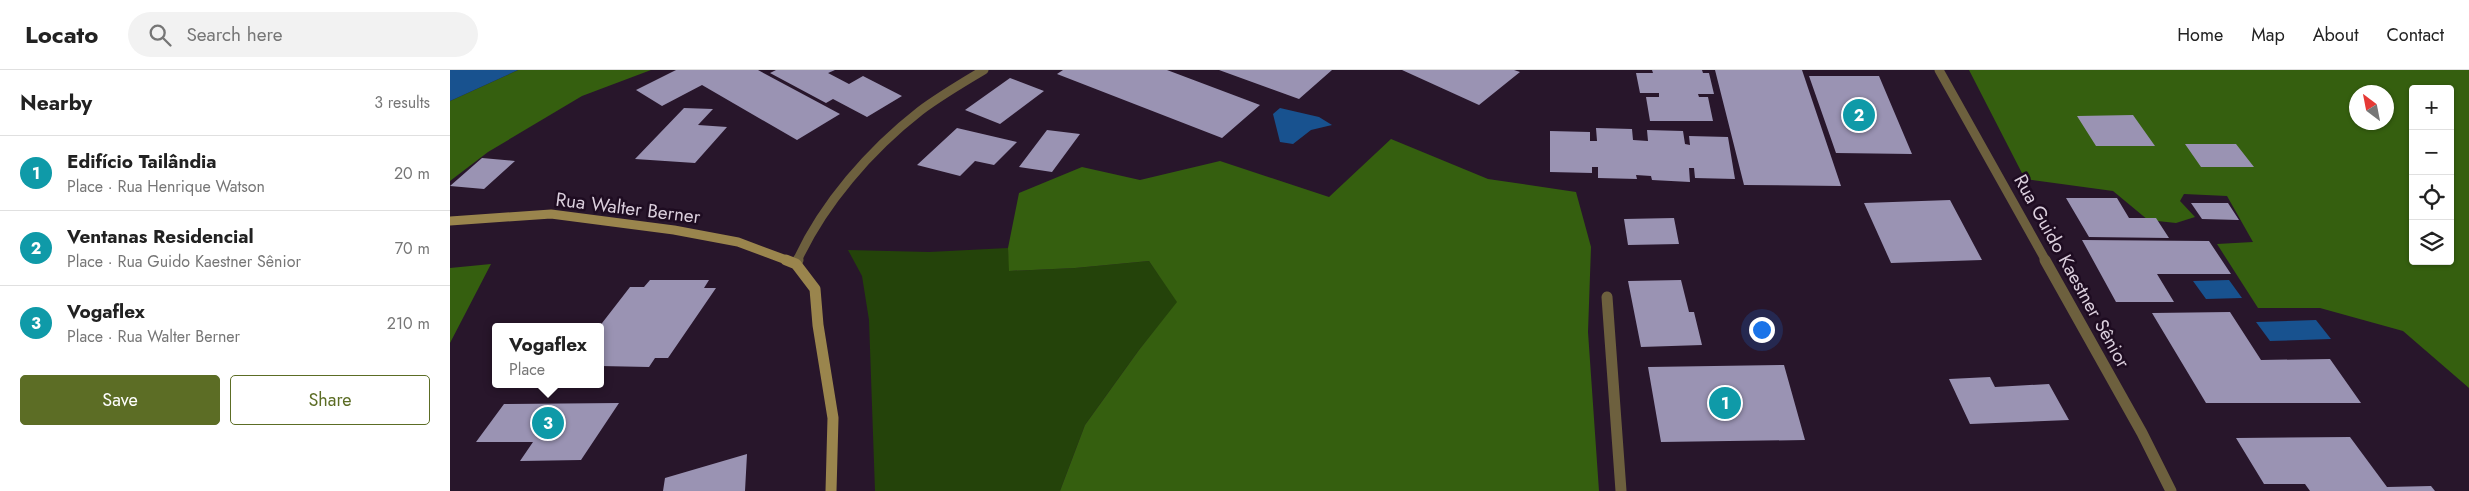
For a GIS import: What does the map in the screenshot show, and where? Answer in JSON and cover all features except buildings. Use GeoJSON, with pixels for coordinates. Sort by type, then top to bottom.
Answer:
{"type":"FeatureCollection","features":[{"type":"Feature","properties":{"kind":"street"},"geometry":{"type":"LineString","coordinates":[[831,491],[833,418],[818,325],[815,289],[796,264],[800,254],[830,208],[864,166],[902,126],[953,88],[984,70]]}},
{"type":"Feature","properties":{"kind":"street","name":"Rua Guido Kaestner Sênior"},"geometry":{"type":"LineString","coordinates":[[1939,70],[2142,433],[2171,491]]}},
{"type":"Feature","properties":{"kind":"street","name":"Rua Walter Berner"},"geometry":{"type":"LineString","coordinates":[[450,221],[551,214],[674,230],[738,242],[796,264]]}},
{"type":"Feature","properties":{"kind":"street"},"geometry":{"type":"LineString","coordinates":[[1607,297],[1621,491]]}},
{"type":"Feature","properties":{"kind":"green space"},"geometry":{"type":"Polygon","coordinates":[[[518,70],[651,70],[582,96],[488,152],[450,181],[450,101],[518,70]]]}},
{"type":"Feature","properties":{"kind":"green space"},"geometry":{"type":"Polygon","coordinates":[[[1969,70],[2469,70],[2469,388],[2403,331],[2320,308],[2258,308],[2217,244],[2253,242],[2227,196],[2184,194],[2180,201],[2195,217],[2176,223],[2148,220],[2113,191],[2025,179],[1969,70]]]}},
{"type":"Feature","properties":{"kind":"green space"},"geometry":{"type":"Polygon","coordinates":[[[1391,139],[1488,179],[1576,192],[1591,247],[1588,332],[1599,491],[1060,491],[1085,425],[1139,350],[1177,302],[1149,261],[1075,268],[1009,271],[1008,248],[1019,193],[1082,167],[1140,180],[1220,161],[1329,197],[1391,139]]]}},
{"type":"Feature","properties":{"kind":"green space"},"geometry":{"type":"Polygon","coordinates":[[[1008,248],[1010,271],[1075,268],[1149,261],[1178,302],[1139,350],[1085,425],[1060,491],[875,491],[869,320],[862,276],[848,250],[929,252],[1008,248]]]}},
{"type":"Feature","properties":{"kind":"green space"},"geometry":{"type":"Polygon","coordinates":[[[491,264],[450,343],[450,268],[491,264]]]}},
{"type":"Feature","properties":{"kind":"water"},"geometry":{"type":"Polygon","coordinates":[[[450,70],[518,70],[450,101],[450,70]]]}},
{"type":"Feature","properties":{"kind":"water"},"geometry":{"type":"Polygon","coordinates":[[[1280,108],[1319,117],[1332,125],[1311,130],[1293,144],[1280,142],[1273,114],[1280,108]]]}},
{"type":"Feature","properties":{"kind":"water"},"geometry":{"type":"Polygon","coordinates":[[[2229,280],[2242,298],[2206,299],[2193,281],[2229,280]]]}},
{"type":"Feature","properties":{"kind":"water"},"geometry":{"type":"Polygon","coordinates":[[[2316,320],[2331,339],[2270,341],[2256,322],[2316,320]]]}},
{"type":"Feature","properties":{"kind":"place","name":"Ventanas Residencial"},"geometry":{"type":"Point","coordinates":[1859,115]}},
{"type":"Feature","properties":{"kind":"place","name":"Edifício Tailândia"},"geometry":{"type":"Point","coordinates":[1725,403]}},
{"type":"Feature","properties":{"kind":"place","name":"Vogaflex"},"geometry":{"type":"Point","coordinates":[548,423]}}]}
